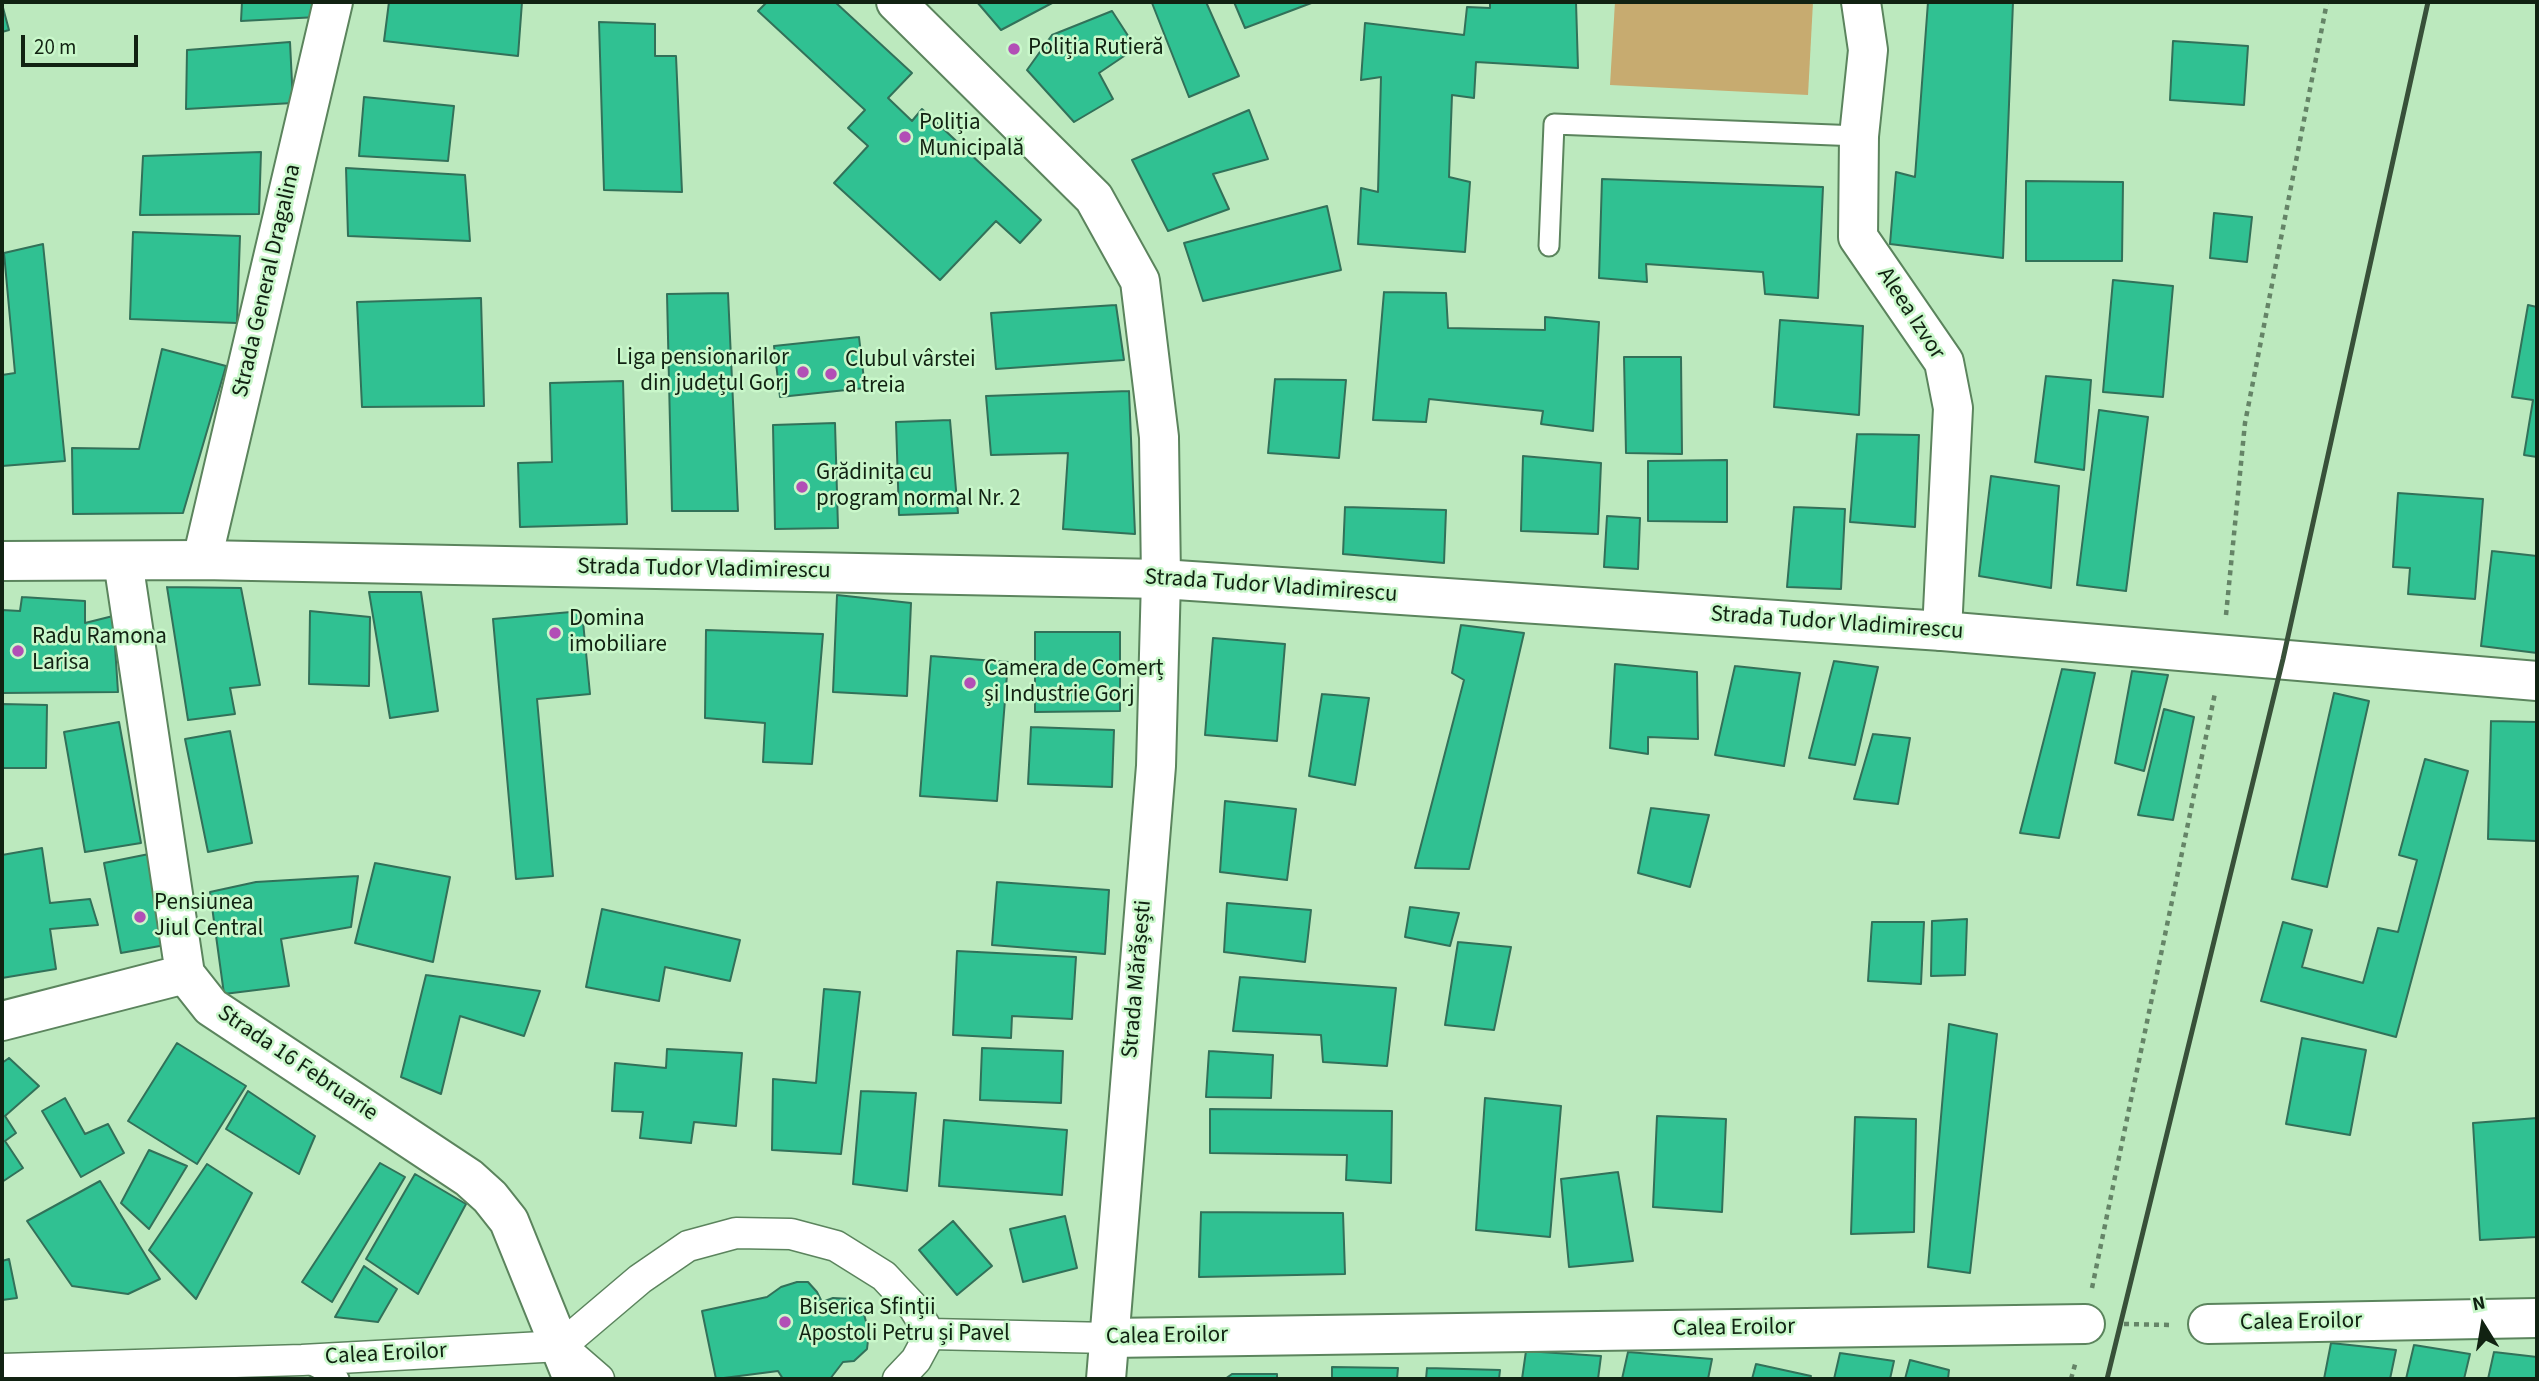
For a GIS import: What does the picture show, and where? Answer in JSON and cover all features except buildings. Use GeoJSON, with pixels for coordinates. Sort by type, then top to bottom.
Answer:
{"type":"FeatureCollection","features":[{"type":"Feature","properties":{"kind":"street","name":"Strada General Dragalina"},"geometry":{"type":"LineString","coordinates":[[202,560],[333,2]]}},
{"type":"Feature","properties":{"kind":"street","name":"Strada Mărășești"},"geometry":{"type":"LineString","coordinates":[[895,2],[1094,198],[1140,281],[1159,437],[1161,579],[1156,766],[1106,1379]]}},
{"type":"Feature","properties":{"kind":"street","name":"Aleea Izvor"},"geometry":{"type":"LineString","coordinates":[[1861,2],[1868,50],[1859,136],[1858,237],[1944,362],[1953,408],[1942,631]]}},
{"type":"Feature","properties":{"kind":"street","name":"Strada Tudor Vladimirescu"},"geometry":{"type":"LineString","coordinates":[[2,561],[202,560],[1161,579],[1942,631],[2537,681]]}},
{"type":"Feature","properties":{"kind":"street","name":"Strada 16 Februarie"},"geometry":{"type":"LineString","coordinates":[[123,561],[185,974],[211,1007],[469,1178],[491,1197],[509,1221],[567,1362]]}},
{"type":"Feature","properties":{"kind":"street"},"geometry":{"type":"LineString","coordinates":[[2,1021],[185,974]]}},
{"type":"Feature","properties":{"kind":"street"},"geometry":{"type":"LineString","coordinates":[[599,1379],[567,1362],[640,1279],[688,1246],[736,1233],[791,1234],[836,1246],[884,1276],[914,1308],[930,1334],[916,1360],[898,1379]]}},
{"type":"Feature","properties":{"kind":"street","name":"Calea Eroilor"},"geometry":{"type":"LineString","coordinates":[[2208,1324],[2537,1318]]}},
{"type":"Feature","properties":{"kind":"street","name":"Calea Eroilor"},"geometry":{"type":"LineString","coordinates":[[930,1334],[1109,1338],[2085,1324]]}},
{"type":"Feature","properties":{"kind":"street","name":"Calea Eroilor"},"geometry":{"type":"LineString","coordinates":[[2,1369],[302,1360],[567,1362]]}},
{"type":"Feature","properties":{"kind":"lane"},"geometry":{"type":"LineString","coordinates":[[1549,246],[1554,124],[1859,136]]}},
{"type":"Feature","properties":{"kind":"lane"},"geometry":{"type":"LineString","coordinates":[[302,1360],[339,1379]]}},
{"type":"Feature","properties":{"kind":"path","name":"Calea Eroilor"},"geometry":{"type":"LineString","coordinates":[[2085,1324],[2208,1324]]}},
{"type":"Feature","properties":{"kind":"shaded area"},"geometry":{"type":"Polygon","coordinates":[[[1615,2],[1813,2],[1808,95],[1610,85],[1615,2]]]}},
{"type":"Feature","properties":{"kind":"railway"},"geometry":{"type":"LineString","coordinates":[[2107,1379],[2283,659],[2428,2]]}},
{"type":"Feature","properties":{"kind":"place","name":"Poliția Rutieră"},"geometry":{"type":"Point","coordinates":[1014,49]}},
{"type":"Feature","properties":{"kind":"place","name":"Poliția Municipală"},"geometry":{"type":"Point","coordinates":[905,137]}},
{"type":"Feature","properties":{"kind":"place","name":"Liga pensionarilor din județul Gorj"},"geometry":{"type":"Point","coordinates":[803,372]}},
{"type":"Feature","properties":{"kind":"place","name":"Clubul vârstei a treia"},"geometry":{"type":"Point","coordinates":[831,374]}},
{"type":"Feature","properties":{"kind":"place","name":"Grădinița cu program normal Nr. 2"},"geometry":{"type":"Point","coordinates":[802,487]}},
{"type":"Feature","properties":{"kind":"place","name":"Domina imobiliare"},"geometry":{"type":"Point","coordinates":[555,633]}},
{"type":"Feature","properties":{"kind":"place","name":"Radu Ramona Larisa"},"geometry":{"type":"Point","coordinates":[18,651]}},
{"type":"Feature","properties":{"kind":"place","name":"Camera de Comerț și Industrie Gorj"},"geometry":{"type":"Point","coordinates":[970,683]}},
{"type":"Feature","properties":{"kind":"place","name":"Pensiunea Jiul Central"},"geometry":{"type":"Point","coordinates":[140,917]}},
{"type":"Feature","properties":{"kind":"place","name":"Biserica Sfinții Apostoli Petru și Pavel"},"geometry":{"type":"Point","coordinates":[785,1322]}}]}
